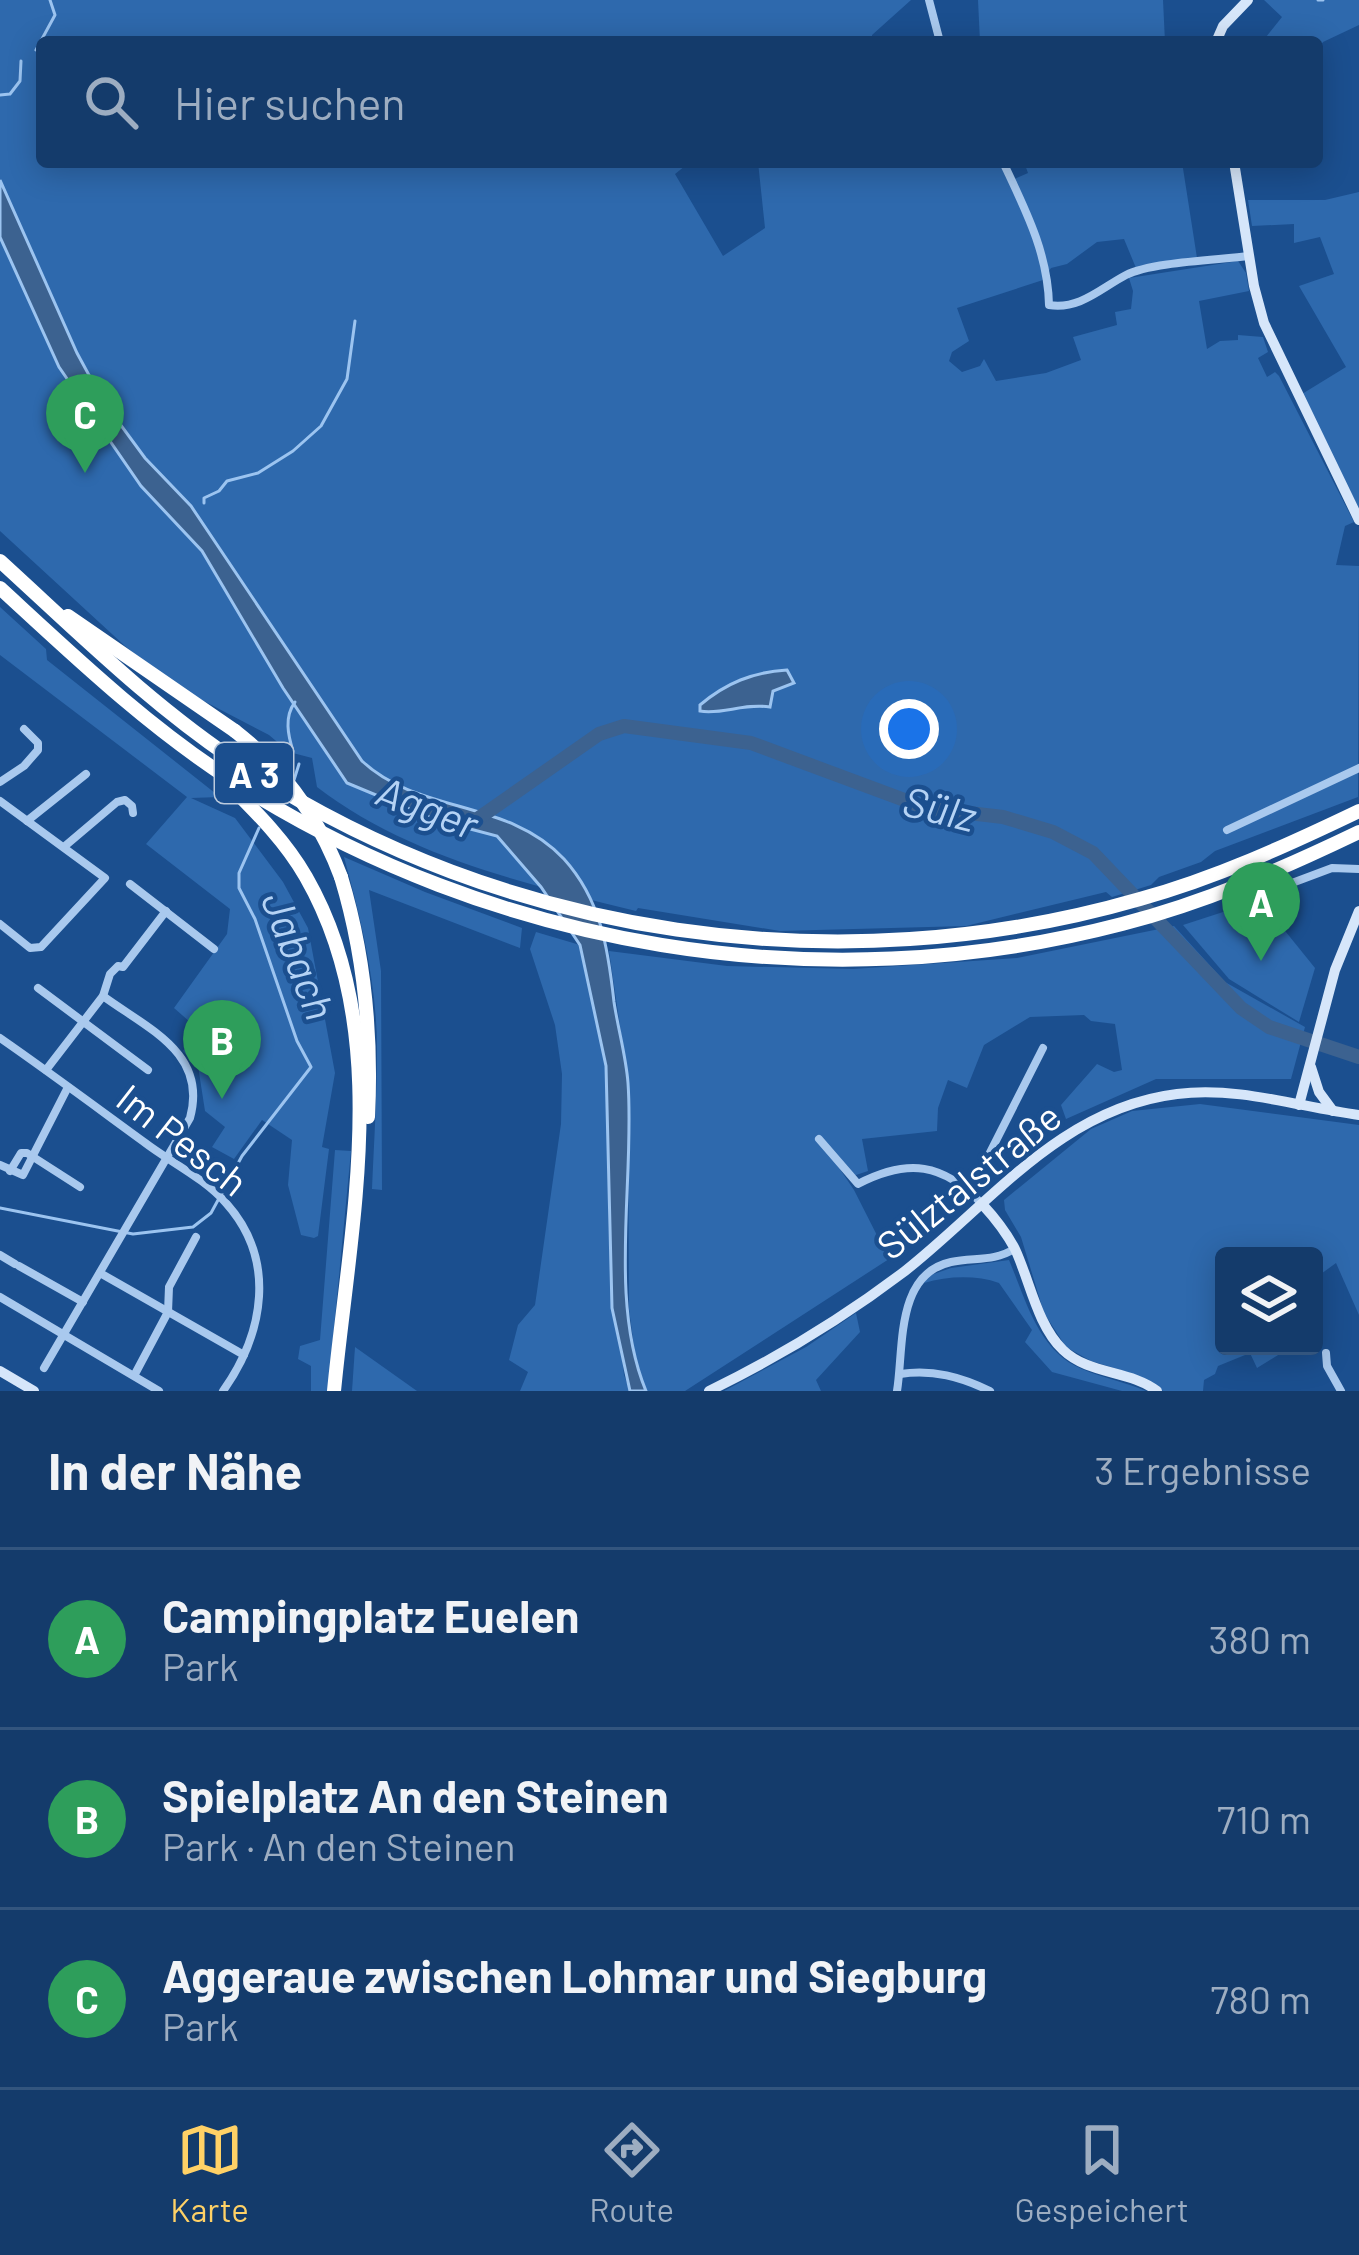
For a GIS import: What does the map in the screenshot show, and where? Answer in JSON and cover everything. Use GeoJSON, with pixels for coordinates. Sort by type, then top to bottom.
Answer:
{"type":"FeatureCollection","features":[{"type":"Feature","properties":{"kind":"highway","name":"A 3"},"geometry":{"type":"LineString","coordinates":[[0,562],[157,704],[242,765],[337,820],[395,848],[512,892],[643,925],[744,938],[882,941],[1002,930],[1178,888],[1286,846],[1359,811]]}},
{"type":"Feature","properties":{"kind":"highway","name":"A 3"},"geometry":{"type":"LineString","coordinates":[[0,588],[109,687],[204,762],[269,804],[368,856],[449,890],[518,913],[649,944],[758,958],[862,961],[1019,946],[1189,904],[1359,832]]}},
{"type":"Feature","properties":{"kind":"highway"},"geometry":{"type":"LineString","coordinates":[[34,592],[263,754],[299,796],[341,878],[365,992],[369,1071],[338,1391]]}},
{"type":"Feature","properties":{"kind":"highway"},"geometry":{"type":"LineString","coordinates":[[204,762],[274,832],[308,879],[320,906],[354,1025],[363,1138]]}},
{"type":"Feature","properties":{"kind":"main road"},"geometry":{"type":"LineString","coordinates":[[1219,36],[1248,0]]}},
{"type":"Feature","properties":{"kind":"main road"},"geometry":{"type":"LineString","coordinates":[[1235,168],[1268,335],[1359,520]]}},
{"type":"Feature","properties":{"kind":"main road"},"geometry":{"type":"LineString","coordinates":[[1299,1105],[1335,970],[1359,910]]}},
{"type":"Feature","properties":{"kind":"main road"},"geometry":{"type":"LineString","coordinates":[[1311,1059],[1319,1092],[1334,1111]]}},
{"type":"Feature","properties":{"kind":"main road","name":"Sülztalstraße"},"geometry":{"type":"LineString","coordinates":[[710,1391],[785,1353],[851,1311],[939,1244],[1060,1137],[1121,1106],[1193,1092],[1225,1093],[1359,1114]]}},
{"type":"Feature","properties":{"kind":"main road"},"geometry":{"type":"LineString","coordinates":[[982,1204],[1014,1249],[1040,1313],[1061,1349],[1090,1366],[1130,1377],[1157,1391]]}},
{"type":"Feature","properties":{"kind":"main road"},"geometry":{"type":"LineString","coordinates":[[0,1371],[34,1391]]}},
{"type":"Feature","properties":{"kind":"street"},"geometry":{"type":"LineString","coordinates":[[929,0],[938,36]]}},
{"type":"Feature","properties":{"kind":"street"},"geometry":{"type":"LineString","coordinates":[[1007,168],[1040,245],[1049,305],[1099,295],[1132,272],[1249,256]]}},
{"type":"Feature","properties":{"kind":"street"},"geometry":{"type":"LineString","coordinates":[[0,782],[38,750],[38,743],[24,729]]}},
{"type":"Feature","properties":{"kind":"street"},"geometry":{"type":"LineString","coordinates":[[1227,830],[1359,768]]}},
{"type":"Feature","properties":{"kind":"street"},"geometry":{"type":"LineString","coordinates":[[27,821],[86,774]]}},
{"type":"Feature","properties":{"kind":"street"},"geometry":{"type":"LineString","coordinates":[[0,800],[105,878],[36,949],[0,924]]}},
{"type":"Feature","properties":{"kind":"street"},"geometry":{"type":"LineString","coordinates":[[64,846],[117,802],[125,800],[133,814]]}},
{"type":"Feature","properties":{"kind":"street"},"geometry":{"type":"LineString","coordinates":[[1284,886],[1332,868],[1359,869]]}},
{"type":"Feature","properties":{"kind":"street"},"geometry":{"type":"LineString","coordinates":[[130,884],[214,950]]}},
{"type":"Feature","properties":{"kind":"street"},"geometry":{"type":"LineString","coordinates":[[46,1070],[103,996],[110,974],[123,967],[166,911]]}},
{"type":"Feature","properties":{"kind":"street"},"geometry":{"type":"LineString","coordinates":[[38,988],[148,1070]]}},
{"type":"Feature","properties":{"kind":"street"},"geometry":{"type":"LineString","coordinates":[[44,1368],[190,1118],[197,1094],[190,1067],[178,1052],[103,996]]}},
{"type":"Feature","properties":{"kind":"street","name":"Im Pesch"},"geometry":{"type":"LineString","coordinates":[[0,1038],[220,1197],[246,1231],[257,1260],[258,1320],[223,1391]]}},
{"type":"Feature","properties":{"kind":"street"},"geometry":{"type":"LineString","coordinates":[[971,1190],[1043,1048]]}},
{"type":"Feature","properties":{"kind":"street"},"geometry":{"type":"LineString","coordinates":[[0,1166],[23,1175],[68,1087]]}},
{"type":"Feature","properties":{"kind":"street"},"geometry":{"type":"LineString","coordinates":[[819,1139],[858,1184],[896,1167],[923,1167],[971,1190],[982,1204]]}},
{"type":"Feature","properties":{"kind":"street"},"geometry":{"type":"LineString","coordinates":[[34,1160],[80,1187]]}},
{"type":"Feature","properties":{"kind":"street"},"geometry":{"type":"LineString","coordinates":[[136,1374],[168,1312],[170,1287],[196,1237]]}},
{"type":"Feature","properties":{"kind":"street"},"geometry":{"type":"LineString","coordinates":[[897,1391],[905,1314],[924,1276],[949,1262],[995,1257],[1014,1249]]}},
{"type":"Feature","properties":{"kind":"street"},"geometry":{"type":"LineString","coordinates":[[0,1255],[82,1303]]}},
{"type":"Feature","properties":{"kind":"street"},"geometry":{"type":"LineString","coordinates":[[100,1273],[244,1355]]}},
{"type":"Feature","properties":{"kind":"street"},"geometry":{"type":"LineString","coordinates":[[0,1297],[159,1391]]}},
{"type":"Feature","properties":{"kind":"street"},"geometry":{"type":"LineString","coordinates":[[1326,1353],[1327,1366],[1341,1391]]}},
{"type":"Feature","properties":{"kind":"street"},"geometry":{"type":"LineString","coordinates":[[900,1374],[963,1378],[990,1391]]}},
{"type":"Feature","properties":{"kind":"shaded area"},"geometry":{"type":"Polygon","coordinates":[[[0,0],[911,0],[872,36],[36,36],[36,168],[682,168],[675,174],[723,256],[765,228],[759,168],[1005,168],[1012,180],[1028,173],[1026,168],[1183,168],[1197,258],[1136,268],[1124,239],[1097,242],[1067,264],[1051,268],[1043,280],[957,308],[969,341],[952,352],[949,361],[962,372],[980,366],[984,359],[996,381],[1046,373],[1081,360],[1073,337],[1117,325],[1115,312],[1131,309],[1129,278],[1238,261],[1249,291],[1199,301],[1207,349],[1220,341],[1238,340],[1238,335],[1263,337],[1268,352],[1258,358],[1267,377],[1275,372],[1279,376],[1354,522],[1345,526],[1336,565],[1359,566],[1358,797],[1215,851],[1151,885],[966,926],[780,931],[636,911],[470,865],[352,811],[317,787],[312,758],[289,752],[269,735],[175,686],[0,531],[0,0]]]}},
{"type":"Feature","properties":{"kind":"shaded area"},"geometry":{"type":"Polygon","coordinates":[[[978,0],[1163,0],[1165,36],[980,36],[978,0]]]}},
{"type":"Feature","properties":{"kind":"shaded area"},"geometry":{"type":"Polygon","coordinates":[[[1264,0],[1359,0],[1359,25],[1323,42],[1323,36],[1267,36],[1282,17],[1264,0]]]}},
{"type":"Feature","properties":{"kind":"shaded area"},"geometry":{"type":"Polygon","coordinates":[[[1359,192],[1359,509],[1302,394],[1346,367],[1299,286],[1334,274],[1320,237],[1294,243],[1294,224],[1252,226],[1248,200],[1325,200],[1359,192]]]}},
{"type":"Feature","properties":{"kind":"shaded area"},"geometry":{"type":"Polygon","coordinates":[[[0,607],[46,649],[47,660],[220,797],[191,798],[235,818],[283,882],[308,928],[335,1073],[322,1147],[329,1149],[318,1236],[301,1235],[288,1185],[292,1140],[262,1120],[234,1159],[212,1147],[225,1127],[205,1111],[198,1066],[183,1051],[198,1029],[174,1008],[227,934],[230,909],[146,844],[187,797],[0,655],[0,607]]]}},
{"type":"Feature","properties":{"kind":"shaded area"},"geometry":{"type":"Polygon","coordinates":[[[344,857],[522,928],[520,948],[369,890],[381,971],[382,1190],[372,1189],[377,1067],[374,1000],[344,857]]]}},
{"type":"Feature","properties":{"kind":"shaded area"},"geometry":{"type":"Polygon","coordinates":[[[1260,900],[1315,968],[1299,1022],[1229,979],[1183,925],[1260,900]]]}},
{"type":"Feature","properties":{"kind":"shaded area"},"geometry":{"type":"Polygon","coordinates":[[[1174,926],[1225,982],[1305,1027],[1291,1079],[1156,1079],[1066,1119],[1061,1105],[1097,1064],[1114,1072],[1122,1070],[1115,1024],[1091,1021],[1084,1015],[1030,1017],[984,1045],[967,1088],[948,1080],[938,1108],[937,1131],[862,1139],[868,1171],[853,1176],[827,1150],[854,1190],[889,1259],[685,1391],[646,1391],[637,1370],[629,1309],[628,1081],[609,951],[727,966],[853,969],[1017,958],[1174,926]]]}},
{"type":"Feature","properties":{"kind":"shaded area"},"geometry":{"type":"Polygon","coordinates":[[[536,932],[580,945],[606,1066],[609,1243],[624,1375],[630,1391],[520,1391],[528,1372],[509,1360],[518,1325],[535,1305],[561,1124],[562,1074],[555,1025],[530,949],[536,932]]]}},
{"type":"Feature","properties":{"kind":"shaded area"},"geometry":{"type":"Polygon","coordinates":[[[1200,1104],[1359,1125],[1359,1315],[1336,1263],[1323,1272],[1323,1247],[1215,1247],[1215,1355],[1245,1355],[1218,1366],[1204,1380],[1203,1391],[1163,1391],[1066,1347],[1044,1313],[1021,1237],[1004,1200],[1091,1129],[1132,1111],[1200,1104]]]}},
{"type":"Feature","properties":{"kind":"shaded area"},"geometry":{"type":"Polygon","coordinates":[[[335,1150],[351,1151],[328,1391],[311,1391],[311,1366],[298,1359],[300,1346],[320,1340],[335,1150]]]}},
{"type":"Feature","properties":{"kind":"shaded area"},"geometry":{"type":"Polygon","coordinates":[[[1009,1260],[1035,1323],[1054,1350],[1082,1369],[1146,1391],[1122,1391],[1052,1372],[1025,1342],[1032,1330],[999,1283],[962,1277],[924,1283],[928,1276],[951,1268],[1009,1260]]]}},
{"type":"Feature","properties":{"kind":"shaded area"},"geometry":{"type":"Polygon","coordinates":[[[856,1313],[860,1332],[816,1380],[821,1391],[724,1391],[806,1347],[856,1313]]]}},
{"type":"Feature","properties":{"kind":"shaded area"},"geometry":{"type":"Polygon","coordinates":[[[355,1347],[417,1391],[352,1391],[355,1347]]]}},
{"type":"Feature","properties":{"kind":"shaded area"},"geometry":{"type":"Polygon","coordinates":[[[1251,1355],[1278,1355],[1257,1368],[1251,1355]]]}},
{"type":"Feature","properties":{"kind":"water","name":"Agger"},"geometry":{"type":"Polygon","coordinates":[[[0,180],[103,401],[145,458],[191,506],[362,761],[409,790],[491,816],[542,840],[564,859],[587,891],[605,944],[627,1073],[625,1279],[635,1356],[646,1391],[630,1391],[612,1308],[606,1066],[580,945],[541,887],[497,836],[436,820],[347,783],[283,688],[202,551],[141,486],[59,367],[0,237],[0,180]]]}},
{"type":"Feature","properties":{"kind":"water"},"geometry":{"type":"Polygon","coordinates":[[[787,670],[794,683],[773,691],[770,707],[700,711],[700,705],[730,685],[787,670]]]}},
{"type":"Feature","properties":{"kind":"waterway"},"geometry":{"type":"LineString","coordinates":[[44,36],[55,15],[50,0]]}},
{"type":"Feature","properties":{"kind":"waterway"},"geometry":{"type":"LineString","coordinates":[[1318,0],[1323,0]]}},
{"type":"Feature","properties":{"kind":"waterway"},"geometry":{"type":"LineString","coordinates":[[0,95],[10,94],[20,81],[21,61]]}},
{"type":"Feature","properties":{"kind":"waterway"},"geometry":{"type":"LineString","coordinates":[[204,503],[204,498],[227,481],[258,473],[321,426],[347,379],[355,321]]}},
{"type":"Feature","properties":{"kind":"waterway","name":"Jabach"},"geometry":{"type":"LineString","coordinates":[[293,751],[288,720],[295,702]]}},
{"type":"Feature","properties":{"kind":"waterway","name":"Sülz"},"geometry":{"type":"LineString","coordinates":[[476,820],[599,734],[624,726],[751,743],[926,808],[1003,817],[1053,832],[1093,853],[1241,1008],[1269,1027],[1359,1057]]}},
{"type":"Feature","properties":{"kind":"waterway","name":"Jabach"},"geometry":{"type":"LineString","coordinates":[[294,780],[299,764]]}},
{"type":"Feature","properties":{"kind":"waterway","name":"Jabach"},"geometry":{"type":"LineString","coordinates":[[0,1208],[133,1234],[193,1227],[211,1213],[242,1156],[311,1067],[239,888],[239,873],[259,828]]}},
{"type":"Feature","properties":{"kind":"place","name":"Aggeraue zwischen Lohmar und Siegburg"},"geometry":{"type":"Point","coordinates":[85,473]}},
{"type":"Feature","properties":{"kind":"place","name":"Campingplatz Euelen"},"geometry":{"type":"Point","coordinates":[1261,961]}},
{"type":"Feature","properties":{"kind":"place","name":"Spielplatz An den Steinen"},"geometry":{"type":"Point","coordinates":[222,1099]}}]}
